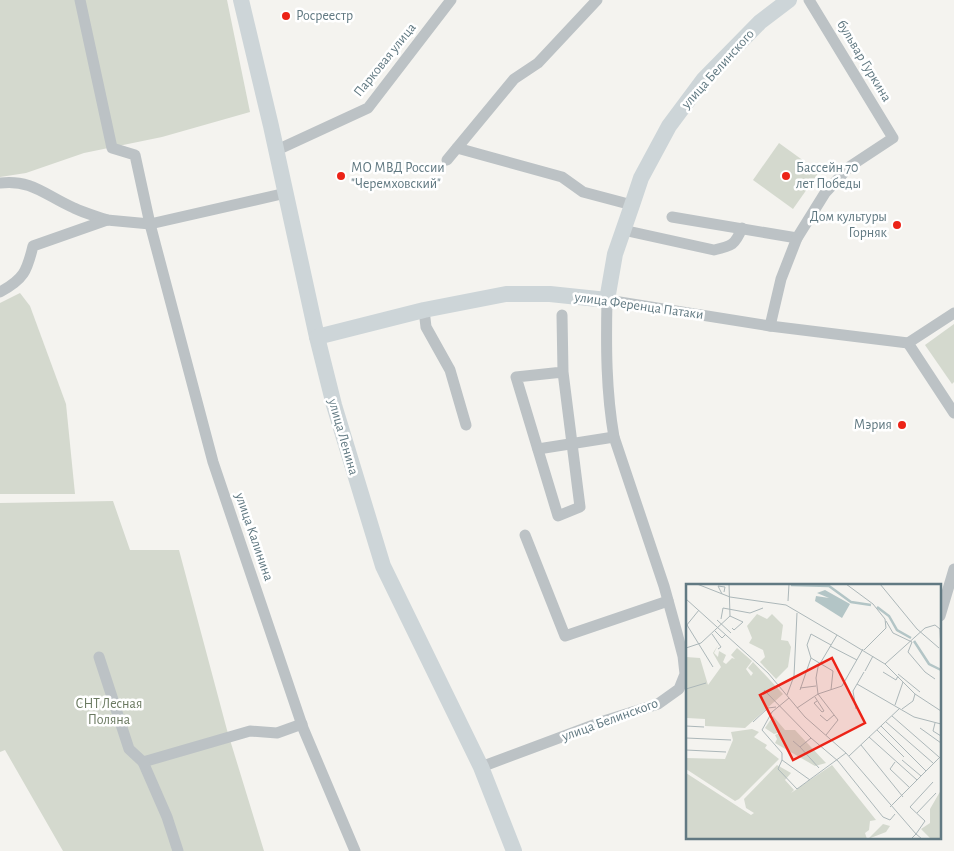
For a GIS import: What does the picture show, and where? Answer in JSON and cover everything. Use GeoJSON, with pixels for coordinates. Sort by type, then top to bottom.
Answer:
{"type":"FeatureCollection","features":[{"type":"Feature","properties":{"kind":"main road","name":"улица Ленина"},"geometry":{"type":"LineString","coordinates":[[241,0],[277,150],[317,337],[336,414],[383,566],[481,767],[514,851]]}},
{"type":"Feature","properties":{"kind":"main road","name":"улица Белинского"},"geometry":{"type":"LineString","coordinates":[[607,300],[615,254],[623,230],[642,178],[669,126],[704,80],[760,22],[789,0]]}},
{"type":"Feature","properties":{"kind":"main road","name":"улица Ференца Патаки"},"geometry":{"type":"LineString","coordinates":[[317,337],[424,310],[506,294],[550,294],[607,300]]}},
{"type":"Feature","properties":{"kind":"street","name":"улица Калинина"},"geometry":{"type":"LineString","coordinates":[[80,0],[112,148],[135,155],[150,224],[213,462],[302,724],[356,851]]}},
{"type":"Feature","properties":{"kind":"street","name":"Парковая улица"},"geometry":{"type":"LineString","coordinates":[[277,150],[368,108],[451,0]]}},
{"type":"Feature","properties":{"kind":"street"},"geometry":{"type":"LineString","coordinates":[[446,160],[514,79],[538,63],[597,0]]}},
{"type":"Feature","properties":{"kind":"street","name":"бульвар Гуркина"},"geometry":{"type":"LineString","coordinates":[[797,238],[826,193],[849,167],[893,138],[809,0]]}},
{"type":"Feature","properties":{"kind":"street"},"geometry":{"type":"LineString","coordinates":[[457,148],[562,177],[583,192],[632,205]]}},
{"type":"Feature","properties":{"kind":"street"},"geometry":{"type":"LineString","coordinates":[[0,184],[11,182],[26,184],[74,208],[107,220],[150,224],[286,193]]}},
{"type":"Feature","properties":{"kind":"street"},"geometry":{"type":"LineString","coordinates":[[672,217],[797,238],[781,280],[770,326]]}},
{"type":"Feature","properties":{"kind":"street"},"geometry":{"type":"LineString","coordinates":[[0,292],[15,284],[23,273],[29,263],[33,246],[107,220]]}},
{"type":"Feature","properties":{"kind":"street"},"geometry":{"type":"LineString","coordinates":[[623,230],[714,250],[729,247],[737,241],[742,228]]}},
{"type":"Feature","properties":{"kind":"street","name":"улица Ференца Патаки"},"geometry":{"type":"LineString","coordinates":[[607,300],[770,326],[908,344]]}},
{"type":"Feature","properties":{"kind":"street","name":"улица Белинского"},"geometry":{"type":"LineString","coordinates":[[481,767],[608,720],[658,704],[679,689],[685,674],[683,656],[668,601],[614,437],[610,415],[606,353],[607,300]]}},
{"type":"Feature","properties":{"kind":"street"},"geometry":{"type":"LineString","coordinates":[[424,310],[426,327],[450,370],[466,425]]}},
{"type":"Feature","properties":{"kind":"street"},"geometry":{"type":"LineString","coordinates":[[954,313],[908,344],[954,413]]}},
{"type":"Feature","properties":{"kind":"street"},"geometry":{"type":"LineString","coordinates":[[562,315],[563,372],[580,507],[558,516],[516,377],[563,372]]}},
{"type":"Feature","properties":{"kind":"street"},"geometry":{"type":"LineString","coordinates":[[538,450],[614,437]]}},
{"type":"Feature","properties":{"kind":"street"},"geometry":{"type":"LineString","coordinates":[[525,535],[565,636],[668,601]]}},
{"type":"Feature","properties":{"kind":"street"},"geometry":{"type":"LineString","coordinates":[[942,609],[954,569]]}},
{"type":"Feature","properties":{"kind":"street"},"geometry":{"type":"LineString","coordinates":[[99,657],[129,749],[143,762],[168,816],[178,851]]}},
{"type":"Feature","properties":{"kind":"street"},"geometry":{"type":"LineString","coordinates":[[143,762],[250,731],[276,733],[302,724]]}},
{"type":"Feature","properties":{"kind":"green space"},"geometry":{"type":"Polygon","coordinates":[[[0,0],[227,0],[250,112],[162,137],[84,153],[26,173],[0,177],[0,0]]]}},
{"type":"Feature","properties":{"kind":"green space","name":"Бассейн 70 лет Победы"},"geometry":{"type":"Polygon","coordinates":[[[779,143],[819,172],[793,209],[753,180],[779,143]]]}},
{"type":"Feature","properties":{"kind":"green space"},"geometry":{"type":"Polygon","coordinates":[[[20,293],[30,306],[66,404],[75,494],[0,494],[0,303],[20,293]]]}},
{"type":"Feature","properties":{"kind":"green space"},"geometry":{"type":"Polygon","coordinates":[[[954,324],[954,382],[952,384],[925,345],[954,324]]]}},
{"type":"Feature","properties":{"kind":"green space","name":"СНТ Лесная Поляна"},"geometry":{"type":"Polygon","coordinates":[[[113,501],[130,550],[179,550],[227,730],[264,851],[63,851],[5,750],[0,752],[0,503],[113,501]]]}},
{"type":"Feature","properties":{"kind":"place","name":"Росреестр"},"geometry":{"type":"Point","coordinates":[286,16]}},
{"type":"Feature","properties":{"kind":"place","name":"МО МВД России \"Черемховский\""},"geometry":{"type":"Point","coordinates":[341,176]}},
{"type":"Feature","properties":{"kind":"place","name":"Бассейн 70 лет Победы"},"geometry":{"type":"Point","coordinates":[786,176]}},
{"type":"Feature","properties":{"kind":"place","name":"Дом культуры Горняк"},"geometry":{"type":"Point","coordinates":[897,225]}},
{"type":"Feature","properties":{"kind":"place","name":"Мэрия"},"geometry":{"type":"Point","coordinates":[902,425]}}]}
